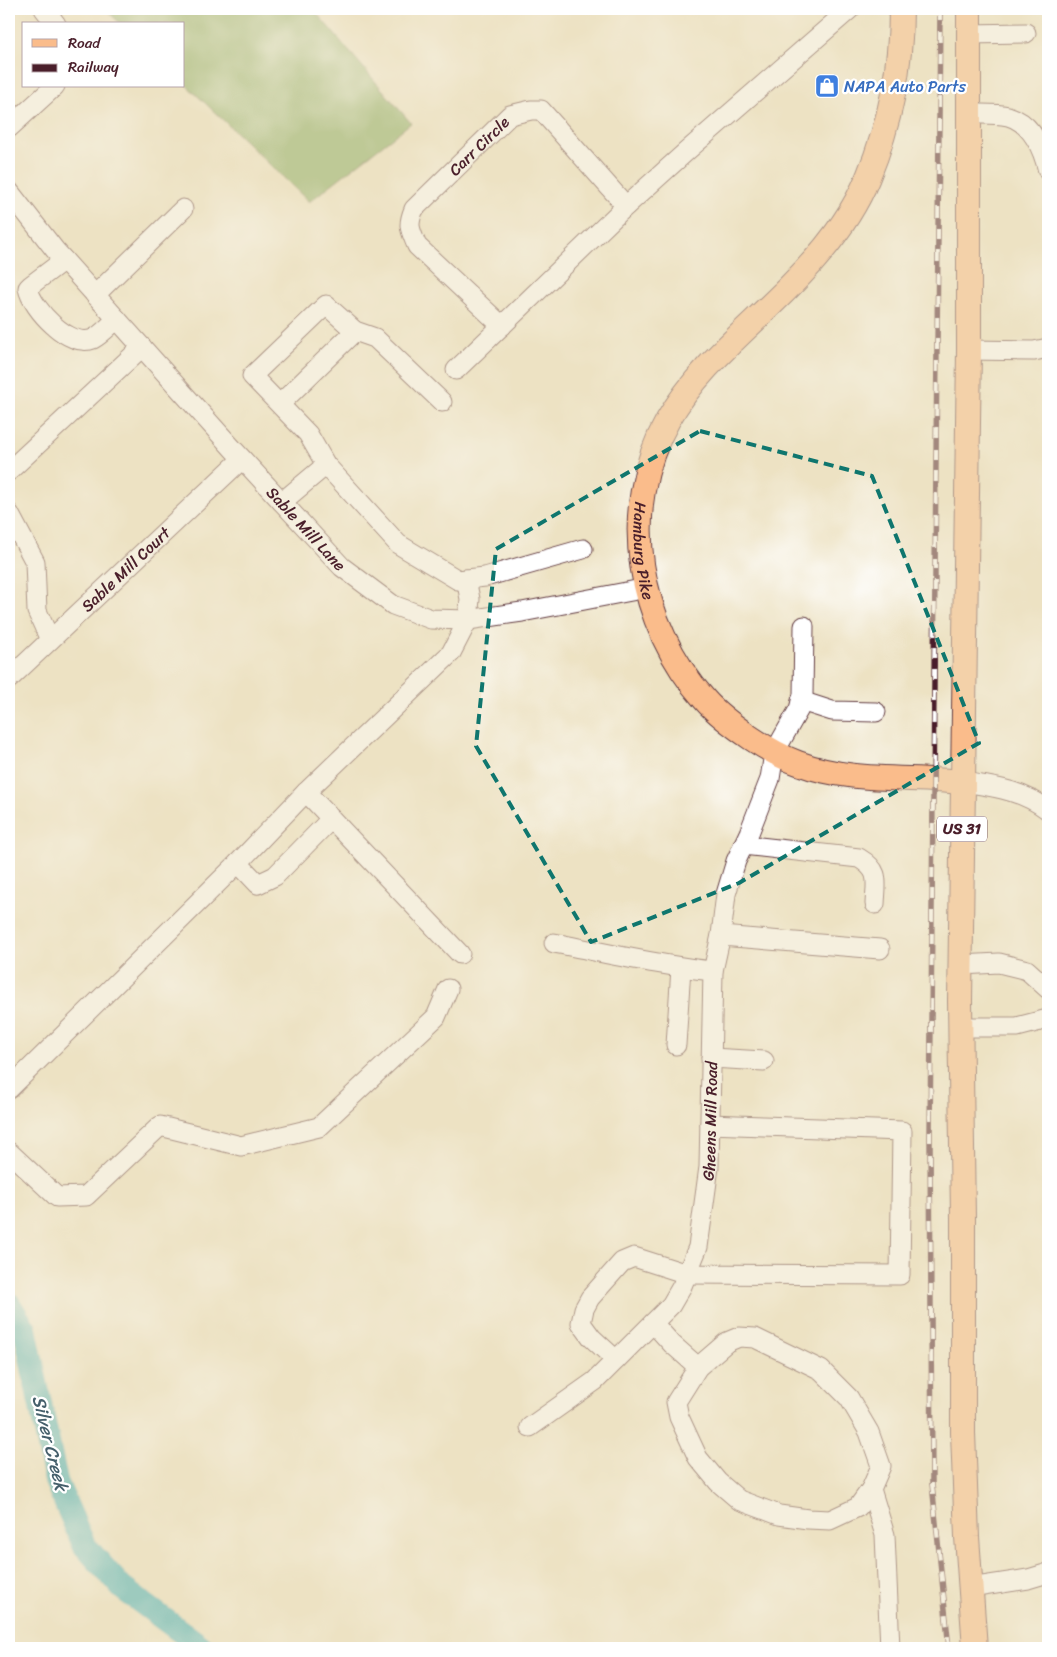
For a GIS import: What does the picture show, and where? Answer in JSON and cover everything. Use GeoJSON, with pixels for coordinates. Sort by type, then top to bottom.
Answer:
{"type":"FeatureCollection","features":[{"type":"Feature","properties":{"kind":"main road","name":"Hamburg Pike"},"geometry":{"type":"LineString","coordinates":[[901,9],[901,39],[895,83],[887,122],[868,179],[819,255],[790,286],[715,358],[683,395],[667,422],[654,448],[646,475],[639,513],[641,565],[664,638],[681,670],[706,702],[734,726],[774,753],[800,764],[852,775],[963,782]]}},
{"type":"Feature","properties":{"kind":"main road","name":"US 31"},"geometry":{"type":"LineString","coordinates":[[969,9],[969,350],[960,1027],[963,1218],[963,1433],[967,1537],[975,1648]]}},
{"type":"Feature","properties":{"kind":"street"},"geometry":{"type":"LineString","coordinates":[[44,9],[54,22]]}},
{"type":"Feature","properties":{"kind":"street"},"geometry":{"type":"LineString","coordinates":[[456,370],[626,206],[850,9]]}},
{"type":"Feature","properties":{"kind":"street"},"geometry":{"type":"LineString","coordinates":[[969,34],[1026,33]]}},
{"type":"Feature","properties":{"kind":"street"},"geometry":{"type":"LineString","coordinates":[[9,128],[53,88]]}},
{"type":"Feature","properties":{"kind":"street","name":"Carr Circle"},"geometry":{"type":"LineString","coordinates":[[502,326],[417,246],[410,230],[409,221],[414,209],[510,115],[531,110],[541,110],[626,206]]}},
{"type":"Feature","properties":{"kind":"street"},"geometry":{"type":"LineString","coordinates":[[969,114],[1001,115],[1018,120],[1042,150],[1048,171]]}},
{"type":"Feature","properties":{"kind":"street","name":"Sable Mill Lane"},"geometry":{"type":"LineString","coordinates":[[9,191],[59,255],[242,459],[342,567],[393,605],[431,619],[468,620],[522,612],[647,588]]}},
{"type":"Feature","properties":{"kind":"street"},"geometry":{"type":"LineString","coordinates":[[95,295],[183,209]]}},
{"type":"Feature","properties":{"kind":"street"},"geometry":{"type":"LineString","coordinates":[[59,255],[28,288],[34,303],[61,333],[79,341],[92,339],[117,320]]}},
{"type":"Feature","properties":{"kind":"street"},"geometry":{"type":"LineString","coordinates":[[442,402],[375,338],[355,331],[326,305],[252,376],[308,434],[326,465],[398,544],[458,580],[485,577],[583,549]]}},
{"type":"Feature","properties":{"kind":"street"},"geometry":{"type":"LineString","coordinates":[[280,404],[355,331]]}},
{"type":"Feature","properties":{"kind":"street"},"geometry":{"type":"LineString","coordinates":[[9,470],[142,347]]}},
{"type":"Feature","properties":{"kind":"street"},"geometry":{"type":"LineString","coordinates":[[969,350],[1034,351],[1048,348]]}},
{"type":"Feature","properties":{"kind":"street","name":"Sable Mill Court"},"geometry":{"type":"LineString","coordinates":[[9,679],[242,459]]}},
{"type":"Feature","properties":{"kind":"street"},"geometry":{"type":"LineString","coordinates":[[282,502],[326,465]]}},
{"type":"Feature","properties":{"kind":"street"},"geometry":{"type":"LineString","coordinates":[[9,513],[36,562],[37,611],[50,640]]}},
{"type":"Feature","properties":{"kind":"street"},"geometry":{"type":"LineString","coordinates":[[9,1089],[238,863],[306,792],[451,653],[468,620],[470,598],[466,579]]}},
{"type":"Feature","properties":{"kind":"street"},"geometry":{"type":"LineString","coordinates":[[774,753],[799,709],[803,695],[804,626]]}},
{"type":"Feature","properties":{"kind":"street"},"geometry":{"type":"LineString","coordinates":[[801,701],[832,712],[876,712]]}},
{"type":"Feature","properties":{"kind":"street","name":"Gheens Mill Road"},"geometry":{"type":"LineString","coordinates":[[530,1427],[595,1381],[671,1305],[698,1247],[710,1167],[713,971],[721,936],[726,894],[736,860],[770,779],[774,753]]}},
{"type":"Feature","properties":{"kind":"street"},"geometry":{"type":"LineString","coordinates":[[963,782],[1007,789],[1039,803],[1048,810]]}},
{"type":"Feature","properties":{"kind":"street"},"geometry":{"type":"LineString","coordinates":[[306,792],[460,954]]}},
{"type":"Feature","properties":{"kind":"street"},"geometry":{"type":"LineString","coordinates":[[238,863],[258,884],[275,876],[331,819]]}},
{"type":"Feature","properties":{"kind":"street"},"geometry":{"type":"LineString","coordinates":[[743,845],[859,858],[870,865],[876,875],[875,904]]}},
{"type":"Feature","properties":{"kind":"street"},"geometry":{"type":"LineString","coordinates":[[721,936],[880,949]]}},
{"type":"Feature","properties":{"kind":"street"},"geometry":{"type":"LineString","coordinates":[[554,943],[682,968],[713,971]]}},
{"type":"Feature","properties":{"kind":"street"},"geometry":{"type":"LineString","coordinates":[[961,965],[999,962],[1028,970],[1048,989]]}},
{"type":"Feature","properties":{"kind":"street"},"geometry":{"type":"LineString","coordinates":[[676,1045],[682,968]]}},
{"type":"Feature","properties":{"kind":"street"},"geometry":{"type":"LineString","coordinates":[[9,1152],[57,1197],[86,1196],[160,1126],[241,1146],[320,1127],[436,1017],[448,989]]}},
{"type":"Feature","properties":{"kind":"street"},"geometry":{"type":"LineString","coordinates":[[960,1027],[1017,1026],[1048,1019]]}},
{"type":"Feature","properties":{"kind":"street"},"geometry":{"type":"LineString","coordinates":[[711,1058],[764,1061]]}},
{"type":"Feature","properties":{"kind":"street"},"geometry":{"type":"LineString","coordinates":[[616,1360],[592,1338],[581,1323],[584,1309],[590,1298],[622,1262],[634,1258],[687,1274],[900,1275],[902,1131],[710,1124]]}},
{"type":"Feature","properties":{"kind":"street"},"geometry":{"type":"LineString","coordinates":[[653,1324],[698,1367]]}},
{"type":"Feature","properties":{"kind":"street"},"geometry":{"type":"LineString","coordinates":[[738,1337],[755,1338],[821,1370],[848,1398],[869,1432],[881,1466],[871,1490],[858,1507],[830,1520],[780,1515],[739,1500],[718,1482],[698,1458],[679,1417],[676,1402],[698,1367],[727,1342],[738,1337]]}},
{"type":"Feature","properties":{"kind":"street"},"geometry":{"type":"LineString","coordinates":[[871,1490],[885,1535],[890,1648]]}},
{"type":"Feature","properties":{"kind":"street"},"geometry":{"type":"LineString","coordinates":[[970,1588],[1048,1573]]}},
{"type":"Feature","properties":{"kind":"highlighted area"},"geometry":{"type":"Polygon","coordinates":[[[700,431],[872,476],[979,743],[739,883],[591,942],[476,746],[496,549],[700,431]]]}},
{"type":"Feature","properties":{"kind":"green space"},"geometry":{"type":"Polygon","coordinates":[[[105,9],[313,9],[411,123],[309,202],[185,84],[185,22],[119,22],[105,9]]]}},
{"type":"Feature","properties":{"kind":"waterway","name":"Silver Creek"},"geometry":{"type":"LineString","coordinates":[[9,1304],[25,1329],[56,1481],[84,1545],[122,1588],[203,1648]]}},
{"type":"Feature","properties":{"kind":"railway"},"geometry":{"type":"LineString","coordinates":[[940,9],[930,1137],[932,1484],[949,1648]]}},
{"type":"Feature","properties":{"kind":"place","name":"NAPA Auto Parts"},"geometry":{"type":"Point","coordinates":[827,86]}}]}
